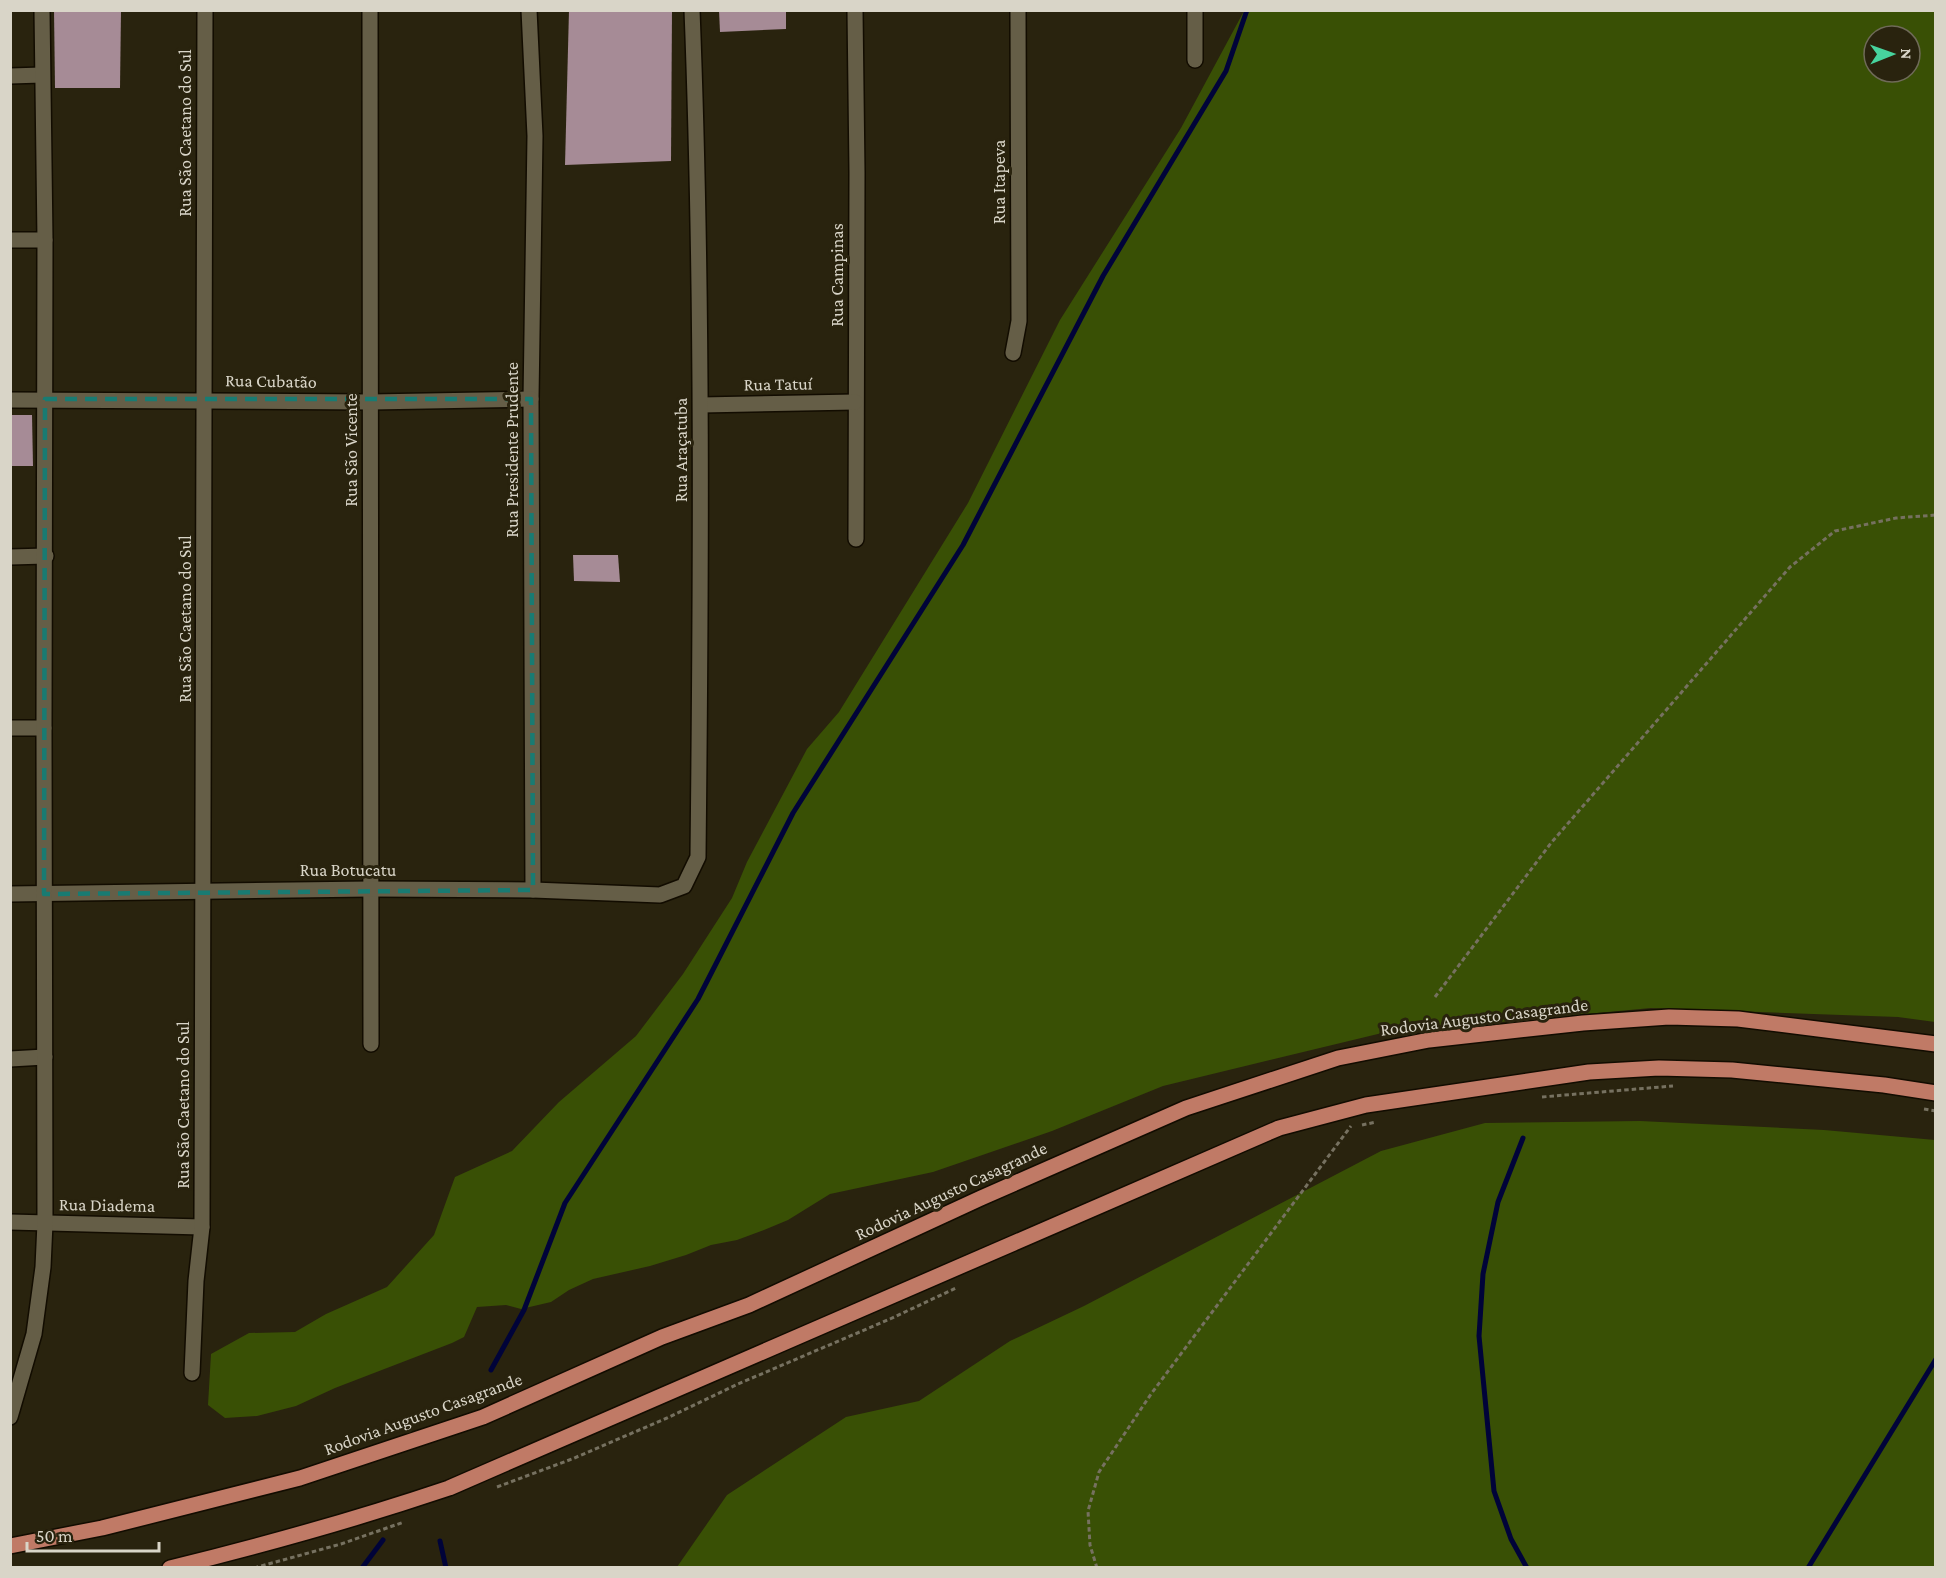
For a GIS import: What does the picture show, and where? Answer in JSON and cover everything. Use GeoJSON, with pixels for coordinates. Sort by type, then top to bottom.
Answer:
{"type":"FeatureCollection","features":[{"type":"Feature","properties":{"kind":"main road","name":"Rodovia Augusto Casagrande"},"geometry":{"type":"LineString","coordinates":[[10,1546],[102,1528],[289,1481],[483,1418],[662,1337],[749,1305],[1185,1107],[1338,1058],[1429,1040],[1583,1023],[1669,1017],[1738,1019],[1935,1044]]}},
{"type":"Feature","properties":{"kind":"main road"},"geometry":{"type":"LineString","coordinates":[[170,1568],[385,1509],[449,1488],[1279,1128],[1366,1106],[1589,1072],[1659,1068],[1732,1070],[1872,1084],[1935,1093]]}},
{"type":"Feature","properties":{"kind":"street"},"geometry":{"type":"LineString","coordinates":[[10,1417],[34,1334],[43,1267],[45,1223],[46,556],[42,10]]}},
{"type":"Feature","properties":{"kind":"street","name":"Rua São Caetano do Sul"},"geometry":{"type":"LineString","coordinates":[[192,1373],[196,1281],[202,1227],[205,10]]}},
{"type":"Feature","properties":{"kind":"street","name":"Rua São Vicente"},"geometry":{"type":"LineString","coordinates":[[370,10],[371,1044]]}},
{"type":"Feature","properties":{"kind":"street","name":"Rua Presidente Prudente"},"geometry":{"type":"LineString","coordinates":[[530,10],[535,135],[531,399],[533,890]]}},
{"type":"Feature","properties":{"kind":"street","name":"Rua Araçatuba"},"geometry":{"type":"LineString","coordinates":[[684,886],[698,857],[701,405],[697,145],[692,10]]}},
{"type":"Feature","properties":{"kind":"street","name":"Rua Campinas"},"geometry":{"type":"LineString","coordinates":[[855,10],[856,539]]}},
{"type":"Feature","properties":{"kind":"street","name":"Rua Itapeva"},"geometry":{"type":"LineString","coordinates":[[1013,353],[1019,321],[1018,10]]}},
{"type":"Feature","properties":{"kind":"street"},"geometry":{"type":"LineString","coordinates":[[1195,10],[1195,60]]}},
{"type":"Feature","properties":{"kind":"street"},"geometry":{"type":"LineString","coordinates":[[10,76],[42,75]]}},
{"type":"Feature","properties":{"kind":"street"},"geometry":{"type":"LineString","coordinates":[[10,240],[45,240]]}},
{"type":"Feature","properties":{"kind":"street","name":"Rua Cubatão"},"geometry":{"type":"LineString","coordinates":[[10,400],[205,399],[371,402],[531,399]]}},
{"type":"Feature","properties":{"kind":"street","name":"Rua Tatuí"},"geometry":{"type":"LineString","coordinates":[[701,405],[855,402]]}},
{"type":"Feature","properties":{"kind":"street"},"geometry":{"type":"LineString","coordinates":[[10,558],[46,556]]}},
{"type":"Feature","properties":{"kind":"street"},"geometry":{"type":"LineString","coordinates":[[10,728],[44,728]]}},
{"type":"Feature","properties":{"kind":"street","name":"Rua Botucatu"},"geometry":{"type":"LineString","coordinates":[[10,894],[370,889],[533,890],[660,895],[684,886]]}},
{"type":"Feature","properties":{"kind":"street"},"geometry":{"type":"LineString","coordinates":[[10,1059],[45,1057]]}},
{"type":"Feature","properties":{"kind":"street","name":"Rua Diadema"},"geometry":{"type":"LineString","coordinates":[[10,1222],[202,1227]]}},
{"type":"Feature","properties":{"kind":"path"},"geometry":{"type":"LineString","coordinates":[[1435,997],[1551,843],[1790,567],[1835,531],[1896,518],[1935,515]]}},
{"type":"Feature","properties":{"kind":"path"},"geometry":{"type":"LineString","coordinates":[[1531,1098],[1683,1086]]}},
{"type":"Feature","properties":{"kind":"path"},"geometry":{"type":"LineString","coordinates":[[1097,1568],[1090,1545],[1088,1511],[1099,1472],[1152,1394],[1366,1106]]}},
{"type":"Feature","properties":{"kind":"path"},"geometry":{"type":"LineString","coordinates":[[1924,1109],[1935,1112]]}},
{"type":"Feature","properties":{"kind":"path"},"geometry":{"type":"LineString","coordinates":[[1337,1130],[1380,1121]]}},
{"type":"Feature","properties":{"kind":"path"},"geometry":{"type":"LineString","coordinates":[[495,1487],[572,1459],[961,1286]]}},
{"type":"Feature","properties":{"kind":"path"},"geometry":{"type":"LineString","coordinates":[[254,1568],[341,1544],[414,1518]]}},
{"type":"Feature","properties":{"kind":"highlighted area"},"geometry":{"type":"Polygon","coordinates":[[[45,399],[531,399],[533,890],[44,894],[45,399]]]}},
{"type":"Feature","properties":{"kind":"green space"},"geometry":{"type":"Polygon","coordinates":[[[1244,11],[1935,11],[1935,1022],[1898,1017],[1651,1008],[1382,1033],[1163,1086],[1052,1131],[933,1172],[830,1194],[788,1220],[764,1230],[650,1266],[593,1279],[569,1290],[551,1302],[521,1309],[506,1305],[477,1307],[464,1337],[335,1388],[296,1406],[257,1416],[225,1418],[208,1405],[211,1354],[249,1333],[295,1332],[326,1314],[387,1287],[434,1235],[455,1177],[512,1151],[559,1102],[636,1036],[683,974],[732,898],[747,862],[807,749],[839,712],[968,503],[1060,320],[1181,128],[1244,11]]]}},
{"type":"Feature","properties":{"kind":"green space"},"geometry":{"type":"Polygon","coordinates":[[[1640,1121],[1824,1130],[1935,1140],[1935,1567],[677,1567],[727,1495],[846,1417],[919,1401],[1010,1341],[1084,1306],[1381,1151],[1485,1123],[1640,1121]]]}},
{"type":"Feature","properties":{"kind":"building"},"geometry":{"type":"Polygon","coordinates":[[[54,10],[121,10],[120,88],[55,88],[54,10]]]}},
{"type":"Feature","properties":{"kind":"building"},"geometry":{"type":"Polygon","coordinates":[[[569,10],[672,10],[671,161],[565,165],[569,10]]]}},
{"type":"Feature","properties":{"kind":"building"},"geometry":{"type":"Polygon","coordinates":[[[719,10],[786,10],[786,29],[720,32],[719,10]]]}},
{"type":"Feature","properties":{"kind":"building"},"geometry":{"type":"Polygon","coordinates":[[[10,415],[32,415],[33,466],[10,466],[10,415]]]}},
{"type":"Feature","properties":{"kind":"building"},"geometry":{"type":"Polygon","coordinates":[[[573,555],[618,555],[620,582],[574,581],[573,555]]]}},
{"type":"Feature","properties":{"kind":"waterway"},"geometry":{"type":"LineString","coordinates":[[491,1370],[524,1310],[565,1203],[698,999],[793,813],[963,545],[1103,276],[1226,71],[1247,10]]}},
{"type":"Feature","properties":{"kind":"waterway"},"geometry":{"type":"LineString","coordinates":[[1523,1138],[1498,1202],[1483,1274],[1479,1336],[1494,1491],[1511,1539],[1527,1568]]}},
{"type":"Feature","properties":{"kind":"waterway"},"geometry":{"type":"LineString","coordinates":[[1808,1568],[1936,1359]]}},
{"type":"Feature","properties":{"kind":"waterway"},"geometry":{"type":"LineString","coordinates":[[362,1568],[383,1540]]}},
{"type":"Feature","properties":{"kind":"waterway"},"geometry":{"type":"LineString","coordinates":[[440,1541],[446,1568]]}}]}
